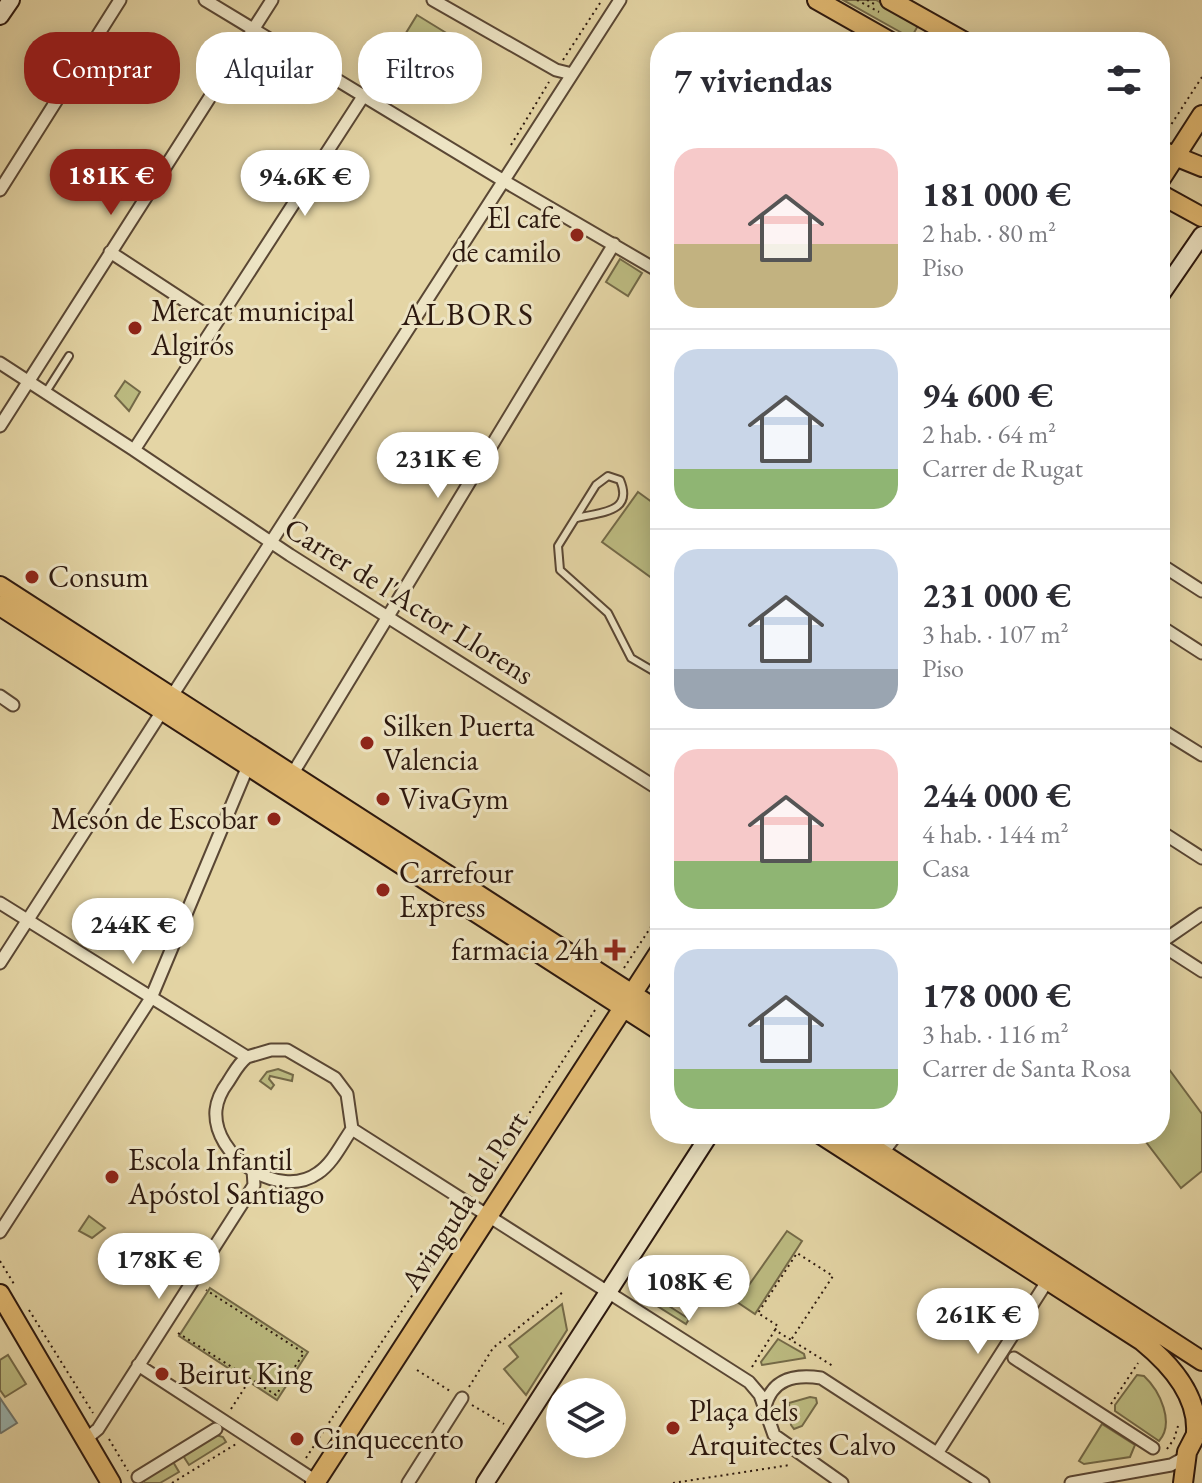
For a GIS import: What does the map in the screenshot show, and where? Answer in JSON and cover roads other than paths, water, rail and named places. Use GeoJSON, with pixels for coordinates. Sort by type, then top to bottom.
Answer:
{"type":"FeatureCollection","features":[{"type":"Feature","properties":{"kind":"main road"},"geometry":{"type":"LineString","coordinates":[[817,0],[873,32]]}},
{"type":"Feature","properties":{"kind":"main road"},"geometry":{"type":"LineString","coordinates":[[890,0],[947,32]]}},
{"type":"Feature","properties":{"kind":"main road"},"geometry":{"type":"LineString","coordinates":[[1170,151],[1202,115]]}},
{"type":"Feature","properties":{"kind":"main road"},"geometry":{"type":"LineString","coordinates":[[1170,154],[1202,167]]}},
{"type":"Feature","properties":{"kind":"main road"},"geometry":{"type":"LineString","coordinates":[[1170,199],[1202,217]]}},
{"type":"Feature","properties":{"kind":"main road"},"geometry":{"type":"LineString","coordinates":[[0,586],[248,766],[628,1001],[650,1009]]}},
{"type":"Feature","properties":{"kind":"main road"},"geometry":{"type":"LineString","coordinates":[[0,606],[166,704],[293,773],[628,1001],[650,1022]]}},
{"type":"Feature","properties":{"kind":"main road","name":"Avinguda del Port"},"geometry":{"type":"LineString","coordinates":[[316,1482],[650,967]]}},
{"type":"Feature","properties":{"kind":"main road"},"geometry":{"type":"LineString","coordinates":[[836,1144],[1154,1351],[1186,1390],[1194,1411],[1183,1483]]}},
{"type":"Feature","properties":{"kind":"main road"},"geometry":{"type":"LineString","coordinates":[[867,1144],[1202,1361]]}},
{"type":"Feature","properties":{"kind":"main road"},"geometry":{"type":"LineString","coordinates":[[8,1291],[111,1483]]}},
{"type":"Feature","properties":{"kind":"street"},"geometry":{"type":"LineString","coordinates":[[0,16],[11,0]]}},
{"type":"Feature","properties":{"kind":"street"},"geometry":{"type":"LineString","coordinates":[[0,190],[120,0]]}},
{"type":"Feature","properties":{"kind":"street"},"geometry":{"type":"LineString","coordinates":[[205,0],[358,91]]}},
{"type":"Feature","properties":{"kind":"street"},"geometry":{"type":"LineString","coordinates":[[0,426],[272,0]]}},
{"type":"Feature","properties":{"kind":"street"},"geometry":{"type":"LineString","coordinates":[[433,0],[556,70],[572,74]]}},
{"type":"Feature","properties":{"kind":"street"},"geometry":{"type":"LineString","coordinates":[[0,963],[620,0]]}},
{"type":"Feature","properties":{"kind":"street"},"geometry":{"type":"LineString","coordinates":[[134,450],[358,104]]}},
{"type":"Feature","properties":{"kind":"street"},"geometry":{"type":"LineString","coordinates":[[379,104],[650,266]]}},
{"type":"Feature","properties":{"kind":"street"},"geometry":{"type":"LineString","coordinates":[[1170,281],[1202,235]]}},
{"type":"Feature","properties":{"kind":"street"},"geometry":{"type":"LineString","coordinates":[[293,773],[614,244]]}},
{"type":"Feature","properties":{"kind":"street"},"geometry":{"type":"LineString","coordinates":[[110,252],[217,322]]}},
{"type":"Feature","properties":{"kind":"street","name":"Carrer de l'Actor Llorens"},"geometry":{"type":"LineString","coordinates":[[0,363],[271,542],[650,784]]}},
{"type":"Feature","properties":{"kind":"street"},"geometry":{"type":"LineString","coordinates":[[1170,570],[1202,591]]}},
{"type":"Feature","properties":{"kind":"street"},"geometry":{"type":"LineString","coordinates":[[1170,632],[1202,653]]}},
{"type":"Feature","properties":{"kind":"street"},"geometry":{"type":"LineString","coordinates":[[0,696],[13,705]]}},
{"type":"Feature","properties":{"kind":"street"},"geometry":{"type":"LineString","coordinates":[[1170,735],[1202,755]]}},
{"type":"Feature","properties":{"kind":"street"},"geometry":{"type":"LineString","coordinates":[[0,1232],[151,998],[248,766]]}},
{"type":"Feature","properties":{"kind":"street"},"geometry":{"type":"LineString","coordinates":[[1170,837],[1202,858]]}},
{"type":"Feature","properties":{"kind":"street"},"geometry":{"type":"LineString","coordinates":[[0,903],[247,1057]]}},
{"type":"Feature","properties":{"kind":"street"},"geometry":{"type":"LineString","coordinates":[[1170,936],[1202,914]]}},
{"type":"Feature","properties":{"kind":"street"},"geometry":{"type":"LineString","coordinates":[[1170,950],[1202,971]]}},
{"type":"Feature","properties":{"kind":"street"},"geometry":{"type":"LineString","coordinates":[[271,1050],[287,1050],[335,1078],[347,1094],[352,1129],[326,1166],[307,1179],[285,1182],[253,1170],[225,1144],[217,1123],[218,1101],[240,1062],[271,1050]]}},
{"type":"Feature","properties":{"kind":"street"},"geometry":{"type":"LineString","coordinates":[[352,1129],[755,1386],[769,1427],[781,1443],[842,1483]]}},
{"type":"Feature","properties":{"kind":"street"},"geometry":{"type":"LineString","coordinates":[[485,1483],[704,1144]]}},
{"type":"Feature","properties":{"kind":"street"},"geometry":{"type":"LineString","coordinates":[[882,1154],[890,1144]]}},
{"type":"Feature","properties":{"kind":"street"},"geometry":{"type":"LineString","coordinates":[[86,1439],[98,1429],[254,1185],[253,1170]]}},
{"type":"Feature","properties":{"kind":"street"},"geometry":{"type":"LineString","coordinates":[[938,1452],[1048,1280]]}},
{"type":"Feature","properties":{"kind":"street"},"geometry":{"type":"LineString","coordinates":[[1014,1358],[1158,1450]]}},
{"type":"Feature","properties":{"kind":"street"},"geometry":{"type":"LineString","coordinates":[[138,1365],[316,1482]]}},
{"type":"Feature","properties":{"kind":"street"},"geometry":{"type":"LineString","coordinates":[[765,1408],[771,1390],[779,1382],[802,1376],[821,1378],[983,1483]]}},
{"type":"Feature","properties":{"kind":"street"},"geometry":{"type":"LineString","coordinates":[[408,1483],[462,1398]]}},
{"type":"Feature","properties":{"kind":"street"},"geometry":{"type":"LineString","coordinates":[[133,1474],[216,1429]]}},
{"type":"Feature","properties":{"kind":"street"},"geometry":{"type":"LineString","coordinates":[[1071,1483],[1171,1465],[1187,1452]]}},
{"type":"Feature","properties":{"kind":"lane"},"geometry":{"type":"LineString","coordinates":[[46,392],[69,356]]}},
{"type":"Feature","properties":{"kind":"lane"},"geometry":{"type":"LineString","coordinates":[[577,518],[618,507],[624,493],[620,480],[608,476],[602,478],[558,546],[560,570],[608,613],[631,658],[650,669]]}},
{"type":"Feature","properties":{"kind":"water"},"geometry":{"type":"Polygon","coordinates":[[[0,1398],[17,1423],[1,1433],[0,1432],[0,1398]]]}},
{"type":"Feature","properties":{"kind":"place","name":"El cafe de camilo"},"geometry":{"type":"Point","coordinates":[577,235]}},
{"type":"Feature","properties":{"kind":"place","name":"Mercat municipal Algirós"},"geometry":{"type":"Point","coordinates":[135,328]}},
{"type":"Feature","properties":{"kind":"place","name":"Consum"},"geometry":{"type":"Point","coordinates":[32,577]}},
{"type":"Feature","properties":{"kind":"place","name":"Silken Puerta Valencia"},"geometry":{"type":"Point","coordinates":[367,743]}},
{"type":"Feature","properties":{"kind":"place","name":"VivaGym"},"geometry":{"type":"Point","coordinates":[383,799]}},
{"type":"Feature","properties":{"kind":"place","name":"Mesón de Escobar"},"geometry":{"type":"Point","coordinates":[274,819]}},
{"type":"Feature","properties":{"kind":"place","name":"Carrefour Express"},"geometry":{"type":"Point","coordinates":[383,890]}},
{"type":"Feature","properties":{"kind":"place","name":"farmacia 24h"},"geometry":{"type":"Point","coordinates":[615,950]}},
{"type":"Feature","properties":{"kind":"place","name":"Escola Infantil Apóstol Santiago"},"geometry":{"type":"Point","coordinates":[112,1177]}},
{"type":"Feature","properties":{"kind":"place","name":"Beirut King"},"geometry":{"type":"Point","coordinates":[162,1374]}},
{"type":"Feature","properties":{"kind":"place","name":"Plaça dels Arquitectes Calvo"},"geometry":{"type":"Point","coordinates":[673,1428]}},
{"type":"Feature","properties":{"kind":"place","name":"Cinquecento"},"geometry":{"type":"Point","coordinates":[297,1439]}},
{"type":"Feature","properties":{"kind":"district","name":"ALBORS"},"geometry":{"type":"Point","coordinates":[468,314]}}]}
